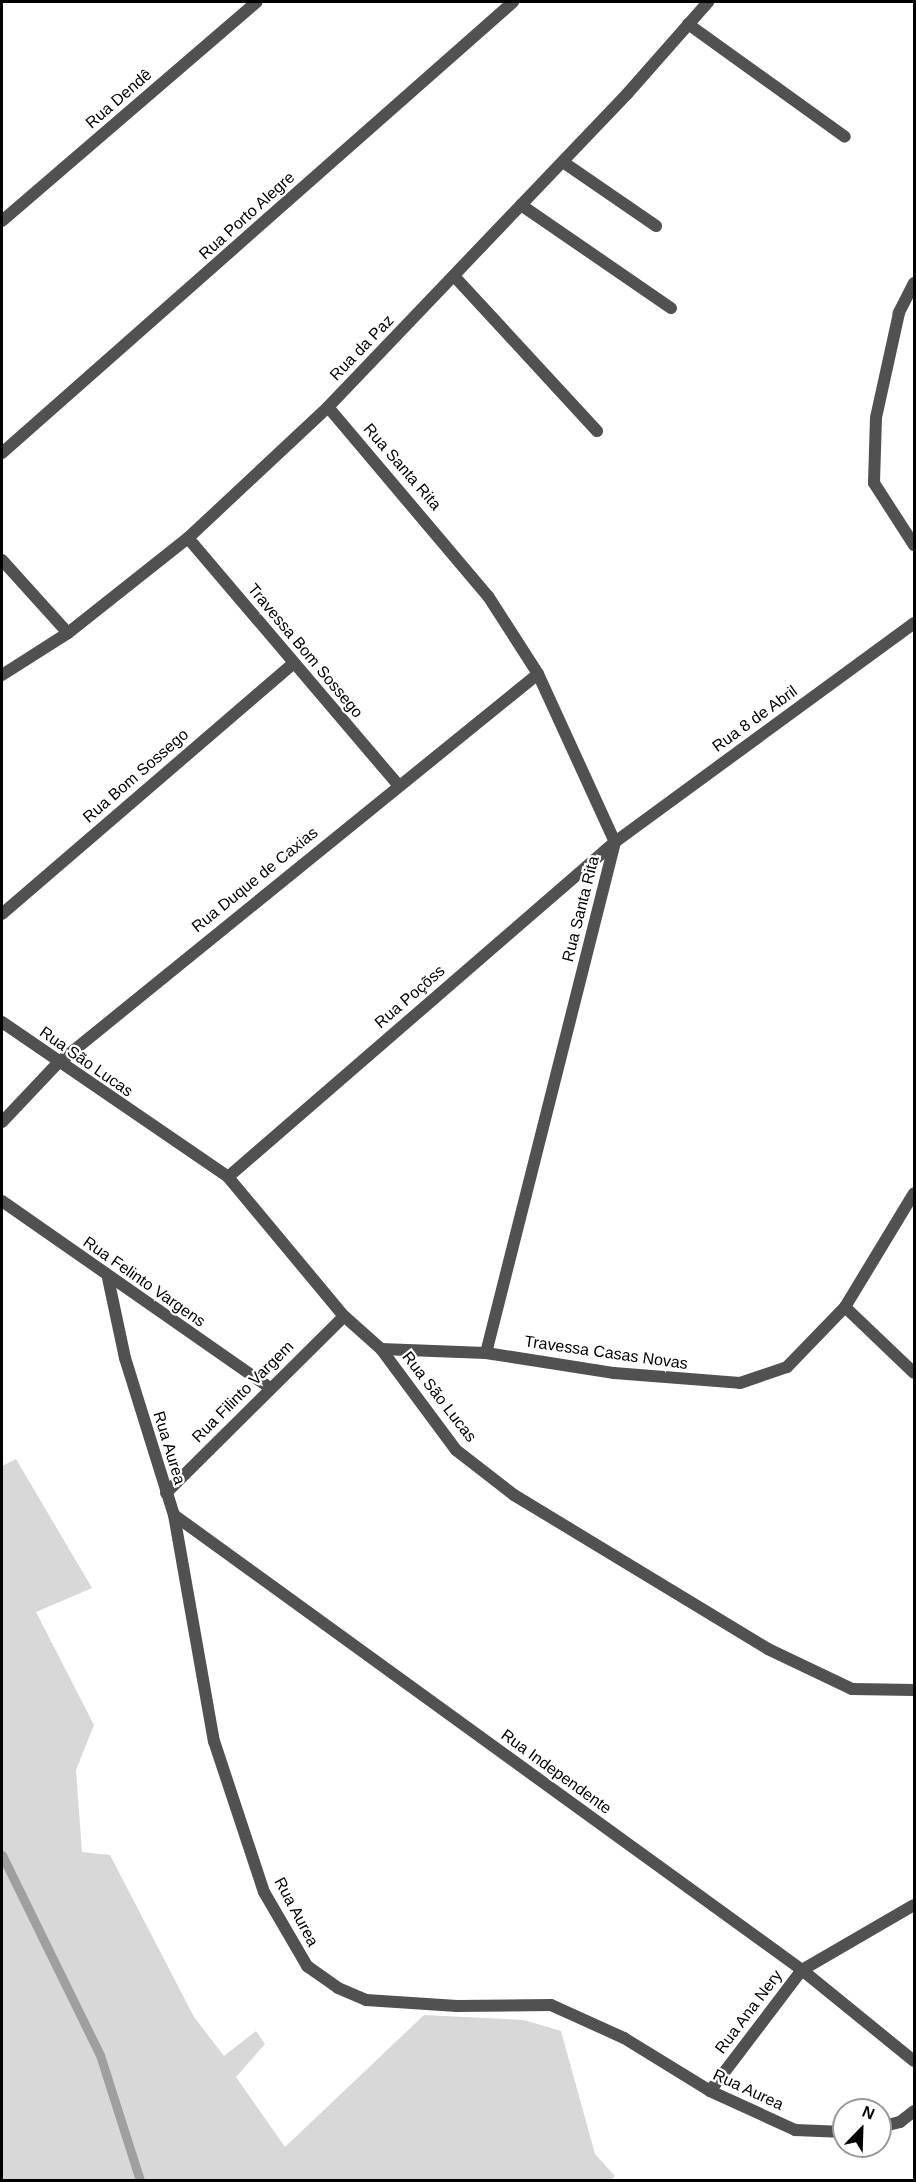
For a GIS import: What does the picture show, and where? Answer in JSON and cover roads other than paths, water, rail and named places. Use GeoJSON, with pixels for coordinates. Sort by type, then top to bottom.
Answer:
{"type":"FeatureCollection","features":[{"type":"Feature","properties":{"kind":"street","name":"Rua Dendê"},"geometry":{"type":"LineString","coordinates":[[2,221],[257,2]]}},
{"type":"Feature","properties":{"kind":"street","name":"Rua Porto Alegre"},"geometry":{"type":"LineString","coordinates":[[2,453],[513,2]]}},
{"type":"Feature","properties":{"kind":"street","name":"Rua da Paz"},"geometry":{"type":"LineString","coordinates":[[2,675],[68,633],[188,538],[328,408],[562,162],[708,2]]}},
{"type":"Feature","properties":{"kind":"street"},"geometry":{"type":"LineString","coordinates":[[688,24],[845,137]]}},
{"type":"Feature","properties":{"kind":"street"},"geometry":{"type":"LineString","coordinates":[[562,162],[656,226]]}},
{"type":"Feature","properties":{"kind":"street"},"geometry":{"type":"LineString","coordinates":[[521,205],[671,308]]}},
{"type":"Feature","properties":{"kind":"street"},"geometry":{"type":"LineString","coordinates":[[454,276],[597,431]]}},
{"type":"Feature","properties":{"kind":"street"},"geometry":{"type":"LineString","coordinates":[[915,283],[899,313],[876,418],[874,483],[915,545]]}},
{"type":"Feature","properties":{"kind":"street","name":"Rua Santa Rita"},"geometry":{"type":"LineString","coordinates":[[328,408],[488,596],[538,674],[615,842],[486,1353]]}},
{"type":"Feature","properties":{"kind":"street","name":"Travessa Bom Sossego"},"geometry":{"type":"LineString","coordinates":[[188,538],[293,664],[398,784]]}},
{"type":"Feature","properties":{"kind":"street"},"geometry":{"type":"LineString","coordinates":[[2,560],[68,633]]}},
{"type":"Feature","properties":{"kind":"street","name":"Rua 8 de Abril"},"geometry":{"type":"LineString","coordinates":[[615,842],[915,623]]}},
{"type":"Feature","properties":{"kind":"street","name":"Rua Bom Sossego"},"geometry":{"type":"LineString","coordinates":[[2,914],[293,664]]}},
{"type":"Feature","properties":{"kind":"street","name":"Rua Duque de Caxias"},"geometry":{"type":"LineString","coordinates":[[2,1122],[57,1064],[398,784],[538,674]]}},
{"type":"Feature","properties":{"kind":"street","name":"Rua Poçõss"},"geometry":{"type":"LineString","coordinates":[[228,1177],[615,842]]}},
{"type":"Feature","properties":{"kind":"street","name":"Rua São Lucas"},"geometry":{"type":"LineString","coordinates":[[2,1022],[57,1064],[228,1177],[345,1316],[381,1349],[456,1449],[514,1495],[768,1649],[852,1689],[915,1690]]}},
{"type":"Feature","properties":{"kind":"street","name":"Travessa Casas Novas"},"geometry":{"type":"LineString","coordinates":[[381,1349],[486,1353],[625,1374],[740,1383],[787,1367],[845,1307],[915,1193]]}},
{"type":"Feature","properties":{"kind":"street","name":"Rua Felinto Vargens"},"geometry":{"type":"LineString","coordinates":[[2,1202],[269,1388]]}},
{"type":"Feature","properties":{"kind":"street","name":"Rua Aurea"},"geometry":{"type":"LineString","coordinates":[[108,1278],[125,1358],[174,1515],[214,1741],[264,1892],[307,1966],[338,1988],[366,2000],[457,2006],[551,2005],[624,2038],[710,2091],[795,2130],[832,2132]]}},
{"type":"Feature","properties":{"kind":"street"},"geometry":{"type":"LineString","coordinates":[[845,1307],[915,1373]]}},
{"type":"Feature","properties":{"kind":"street","name":"Rua Filinto Vargem"},"geometry":{"type":"LineString","coordinates":[[166,1493],[269,1388],[345,1316]]}},
{"type":"Feature","properties":{"kind":"street","name":"Rua Independente"},"geometry":{"type":"LineString","coordinates":[[174,1515],[802,1970],[915,2061]]}},
{"type":"Feature","properties":{"kind":"street","name":"Rua Ana Nery"},"geometry":{"type":"LineString","coordinates":[[710,2091],[802,1970],[915,1905]]}},
{"type":"Feature","properties":{"kind":"street"},"geometry":{"type":"LineString","coordinates":[[892,2124],[900,2122],[915,2111]]}},
{"type":"Feature","properties":{"kind":"waterway"},"geometry":{"type":"LineString","coordinates":[[2,1855],[100,2055],[140,2180]]}}]}
